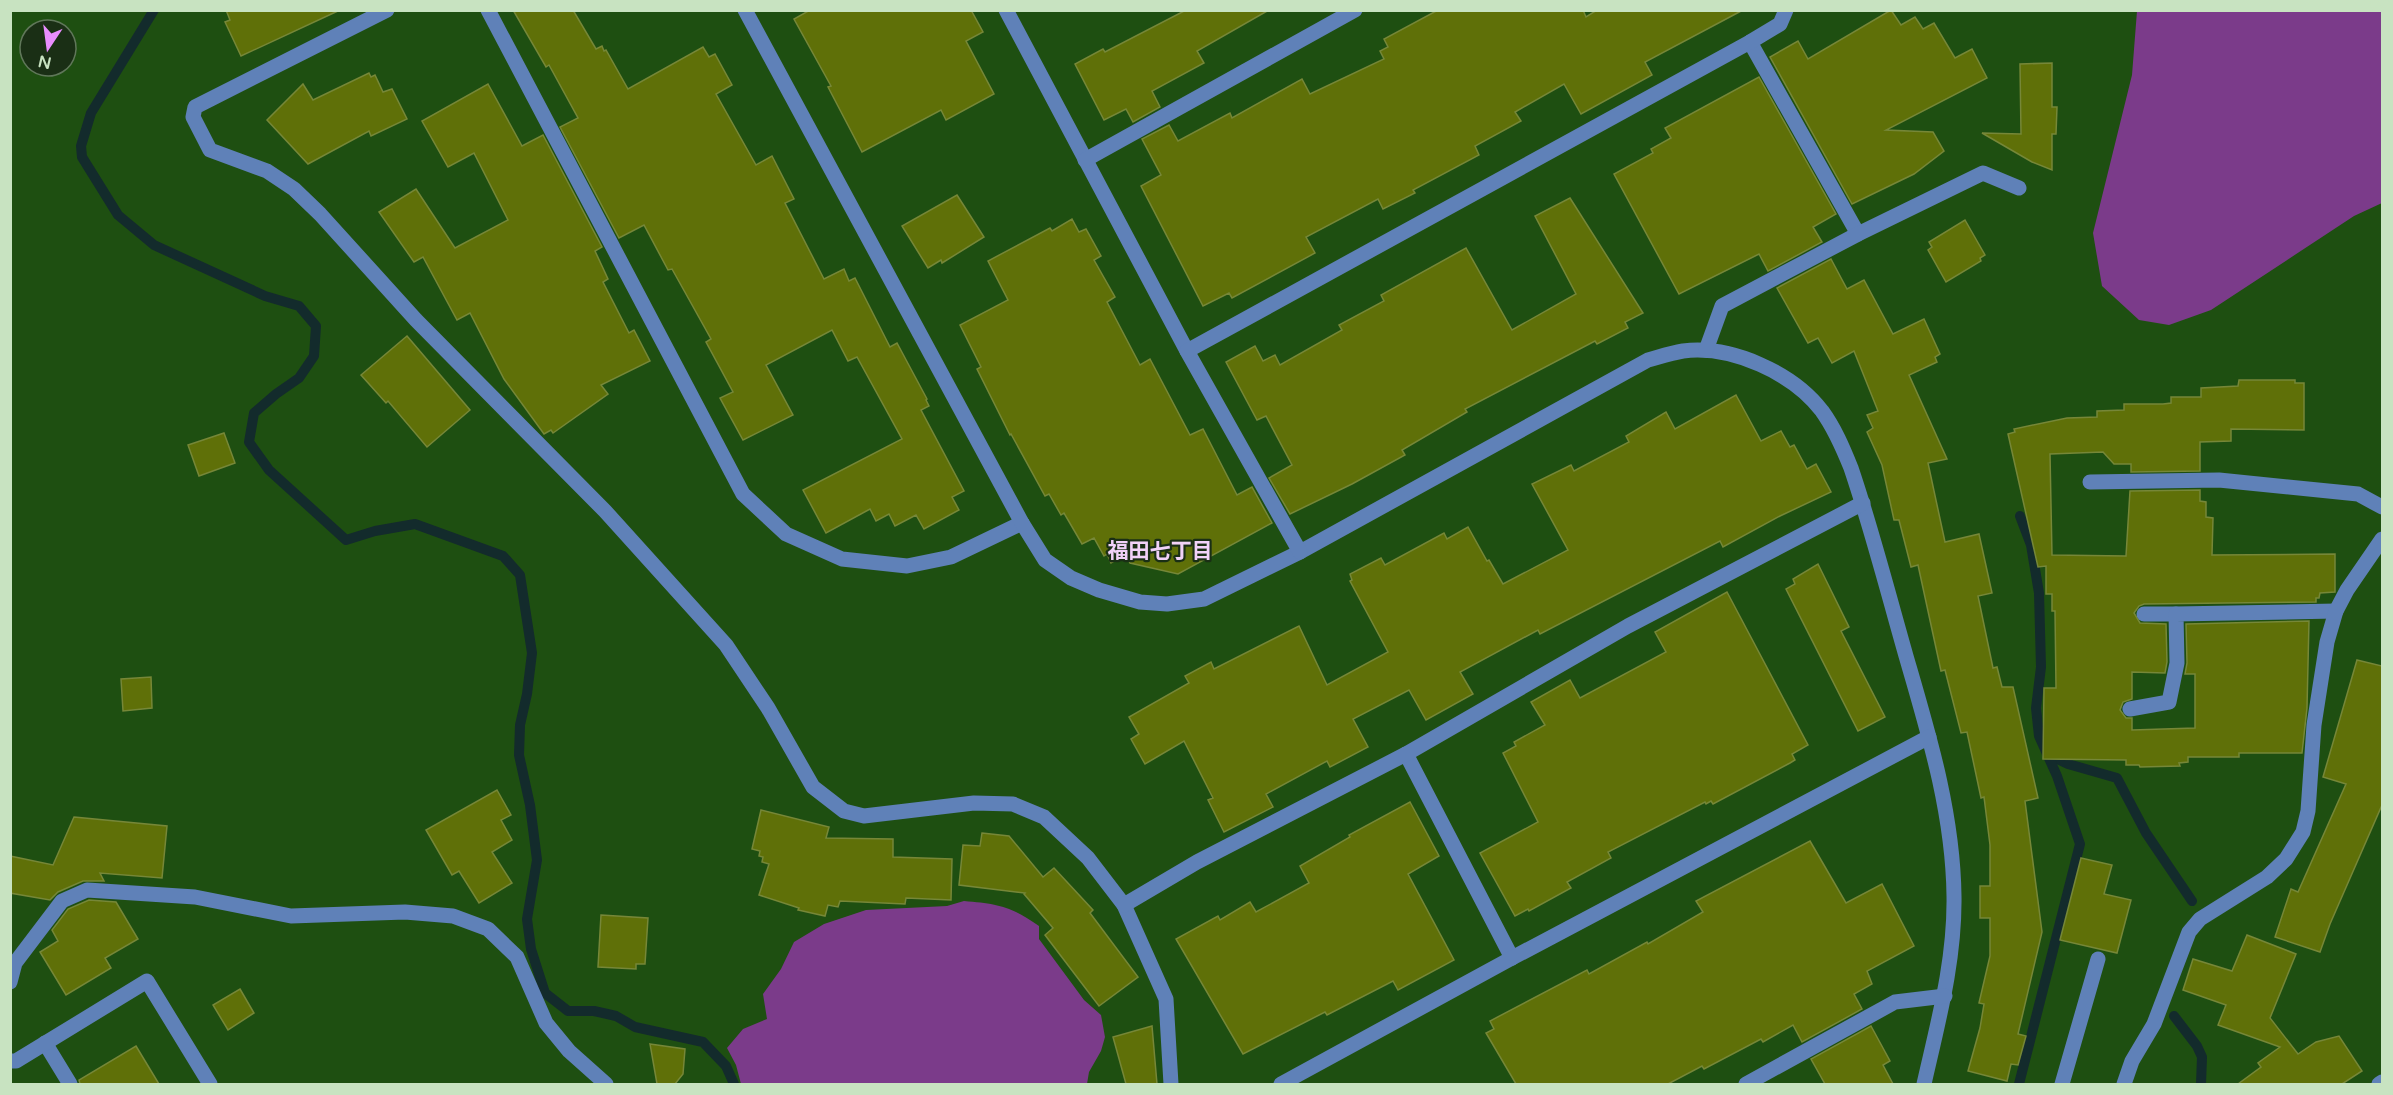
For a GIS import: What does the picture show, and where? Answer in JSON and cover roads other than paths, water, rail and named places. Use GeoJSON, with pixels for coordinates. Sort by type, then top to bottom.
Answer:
{"type":"FeatureCollection","features":[{"type":"Feature","properties":{"kind":"street"},"geometry":{"type":"LineString","coordinates":[[387,10],[195,107],[193,117],[210,150],[267,171],[320,214],[416,320],[605,512],[726,645],[768,708],[813,787],[844,811],[864,816],[974,803],[1013,804],[1044,817],[1088,858],[1124,905],[1166,999],[1170,1084]]}},
{"type":"Feature","properties":{"kind":"street"},"geometry":{"type":"LineString","coordinates":[[488,10],[743,494],[786,534],[832,555],[842,559],[907,566],[951,557],[1022,524]]}},
{"type":"Feature","properties":{"kind":"street"},"geometry":{"type":"LineString","coordinates":[[745,10],[1022,524],[1045,560],[1071,578],[1099,590],[1140,602],[1167,604],[1204,599],[1300,552],[1648,360],[1683,351],[1706,350],[1736,357],[1766,368],[1794,384],[1821,409],[1839,437],[1863,503],[1946,804],[1951,840],[1954,897],[1945,996],[1924,1084]]}},
{"type":"Feature","properties":{"kind":"street"},"geometry":{"type":"LineString","coordinates":[[1006,10],[1187,351],[1300,552]]}},
{"type":"Feature","properties":{"kind":"street"},"geometry":{"type":"LineString","coordinates":[[1085,160],[1355,10]]}},
{"type":"Feature","properties":{"kind":"street"},"geometry":{"type":"LineString","coordinates":[[1187,351],[1750,42],[1780,24],[1786,10]]}},
{"type":"Feature","properties":{"kind":"street"},"geometry":{"type":"LineString","coordinates":[[1750,42],[1858,234]]}},
{"type":"Feature","properties":{"kind":"street"},"geometry":{"type":"LineString","coordinates":[[1706,350],[1722,306],[1858,234],[1983,173],[2019,188]]}},
{"type":"Feature","properties":{"kind":"street"},"geometry":{"type":"LineString","coordinates":[[2090,482],[2219,480],[2358,494],[2382,507]]}},
{"type":"Feature","properties":{"kind":"street"},"geometry":{"type":"LineString","coordinates":[[1124,905],[1197,862],[1406,754],[1628,626],[1863,503]]}},
{"type":"Feature","properties":{"kind":"street"},"geometry":{"type":"LineString","coordinates":[[2124,1084],[2132,1061],[2154,1024],[2189,932],[2200,919],[2267,877],[2286,859],[2303,832],[2308,811],[2319,688],[2327,642],[2336,611],[2347,590],[2382,539]]}},
{"type":"Feature","properties":{"kind":"street"},"geometry":{"type":"LineString","coordinates":[[2144,614],[2336,611]]}},
{"type":"Feature","properties":{"kind":"street"},"geometry":{"type":"LineString","coordinates":[[2130,709],[2169,702],[2177,663],[2176,614]]}},
{"type":"Feature","properties":{"kind":"street"},"geometry":{"type":"LineString","coordinates":[[1281,1084],[1512,958],[1929,737]]}},
{"type":"Feature","properties":{"kind":"street"},"geometry":{"type":"LineString","coordinates":[[1406,754],[1512,958]]}},
{"type":"Feature","properties":{"kind":"street"},"geometry":{"type":"LineString","coordinates":[[10,982],[15,963],[62,901],[87,890],[195,897],[291,916],[405,912],[453,916],[488,929],[517,957],[546,1023],[569,1051],[606,1084]]}},
{"type":"Feature","properties":{"kind":"street"},"geometry":{"type":"LineString","coordinates":[[2062,1084],[2098,959]]}},
{"type":"Feature","properties":{"kind":"street"},"geometry":{"type":"LineString","coordinates":[[10,1061],[16,1061],[147,981],[210,1084]]}},
{"type":"Feature","properties":{"kind":"street"},"geometry":{"type":"LineString","coordinates":[[1746,1084],[1896,1002],[1945,996]]}},
{"type":"Feature","properties":{"kind":"street"},"geometry":{"type":"LineString","coordinates":[[45,1043],[70,1084]]}},
{"type":"Feature","properties":{"kind":"waterway"},"geometry":{"type":"LineString","coordinates":[[154,10],[91,113],[81,146],[82,157],[118,215],[154,245],[265,296],[299,306],[316,326],[314,356],[299,378],[254,413],[249,442],[269,470],[346,540],[375,531],[415,524],[503,556],[520,575],[532,653],[527,694],[520,725],[519,755],[530,805],[537,860],[527,919],[531,949],[545,993],[568,1011],[594,1011],[616,1016],[635,1027],[703,1042],[726,1066],[734,1084]]}},
{"type":"Feature","properties":{"kind":"waterway"},"geometry":{"type":"LineString","coordinates":[[2019,1084],[2080,844],[2057,776],[2039,736],[2036,708],[2041,667],[2039,593],[2031,545],[2020,516]]}},
{"type":"Feature","properties":{"kind":"waterway"},"geometry":{"type":"LineString","coordinates":[[2047,754],[2068,764],[2117,778],[2146,833],[2192,901]]}},
{"type":"Feature","properties":{"kind":"waterway"},"geometry":{"type":"LineString","coordinates":[[2174,1016],[2197,1046],[2202,1057],[2201,1084]]}},
{"type":"Feature","properties":{"kind":"district","name":"福田七丁目"},"geometry":{"type":"Point","coordinates":[1160,551]}}]}
